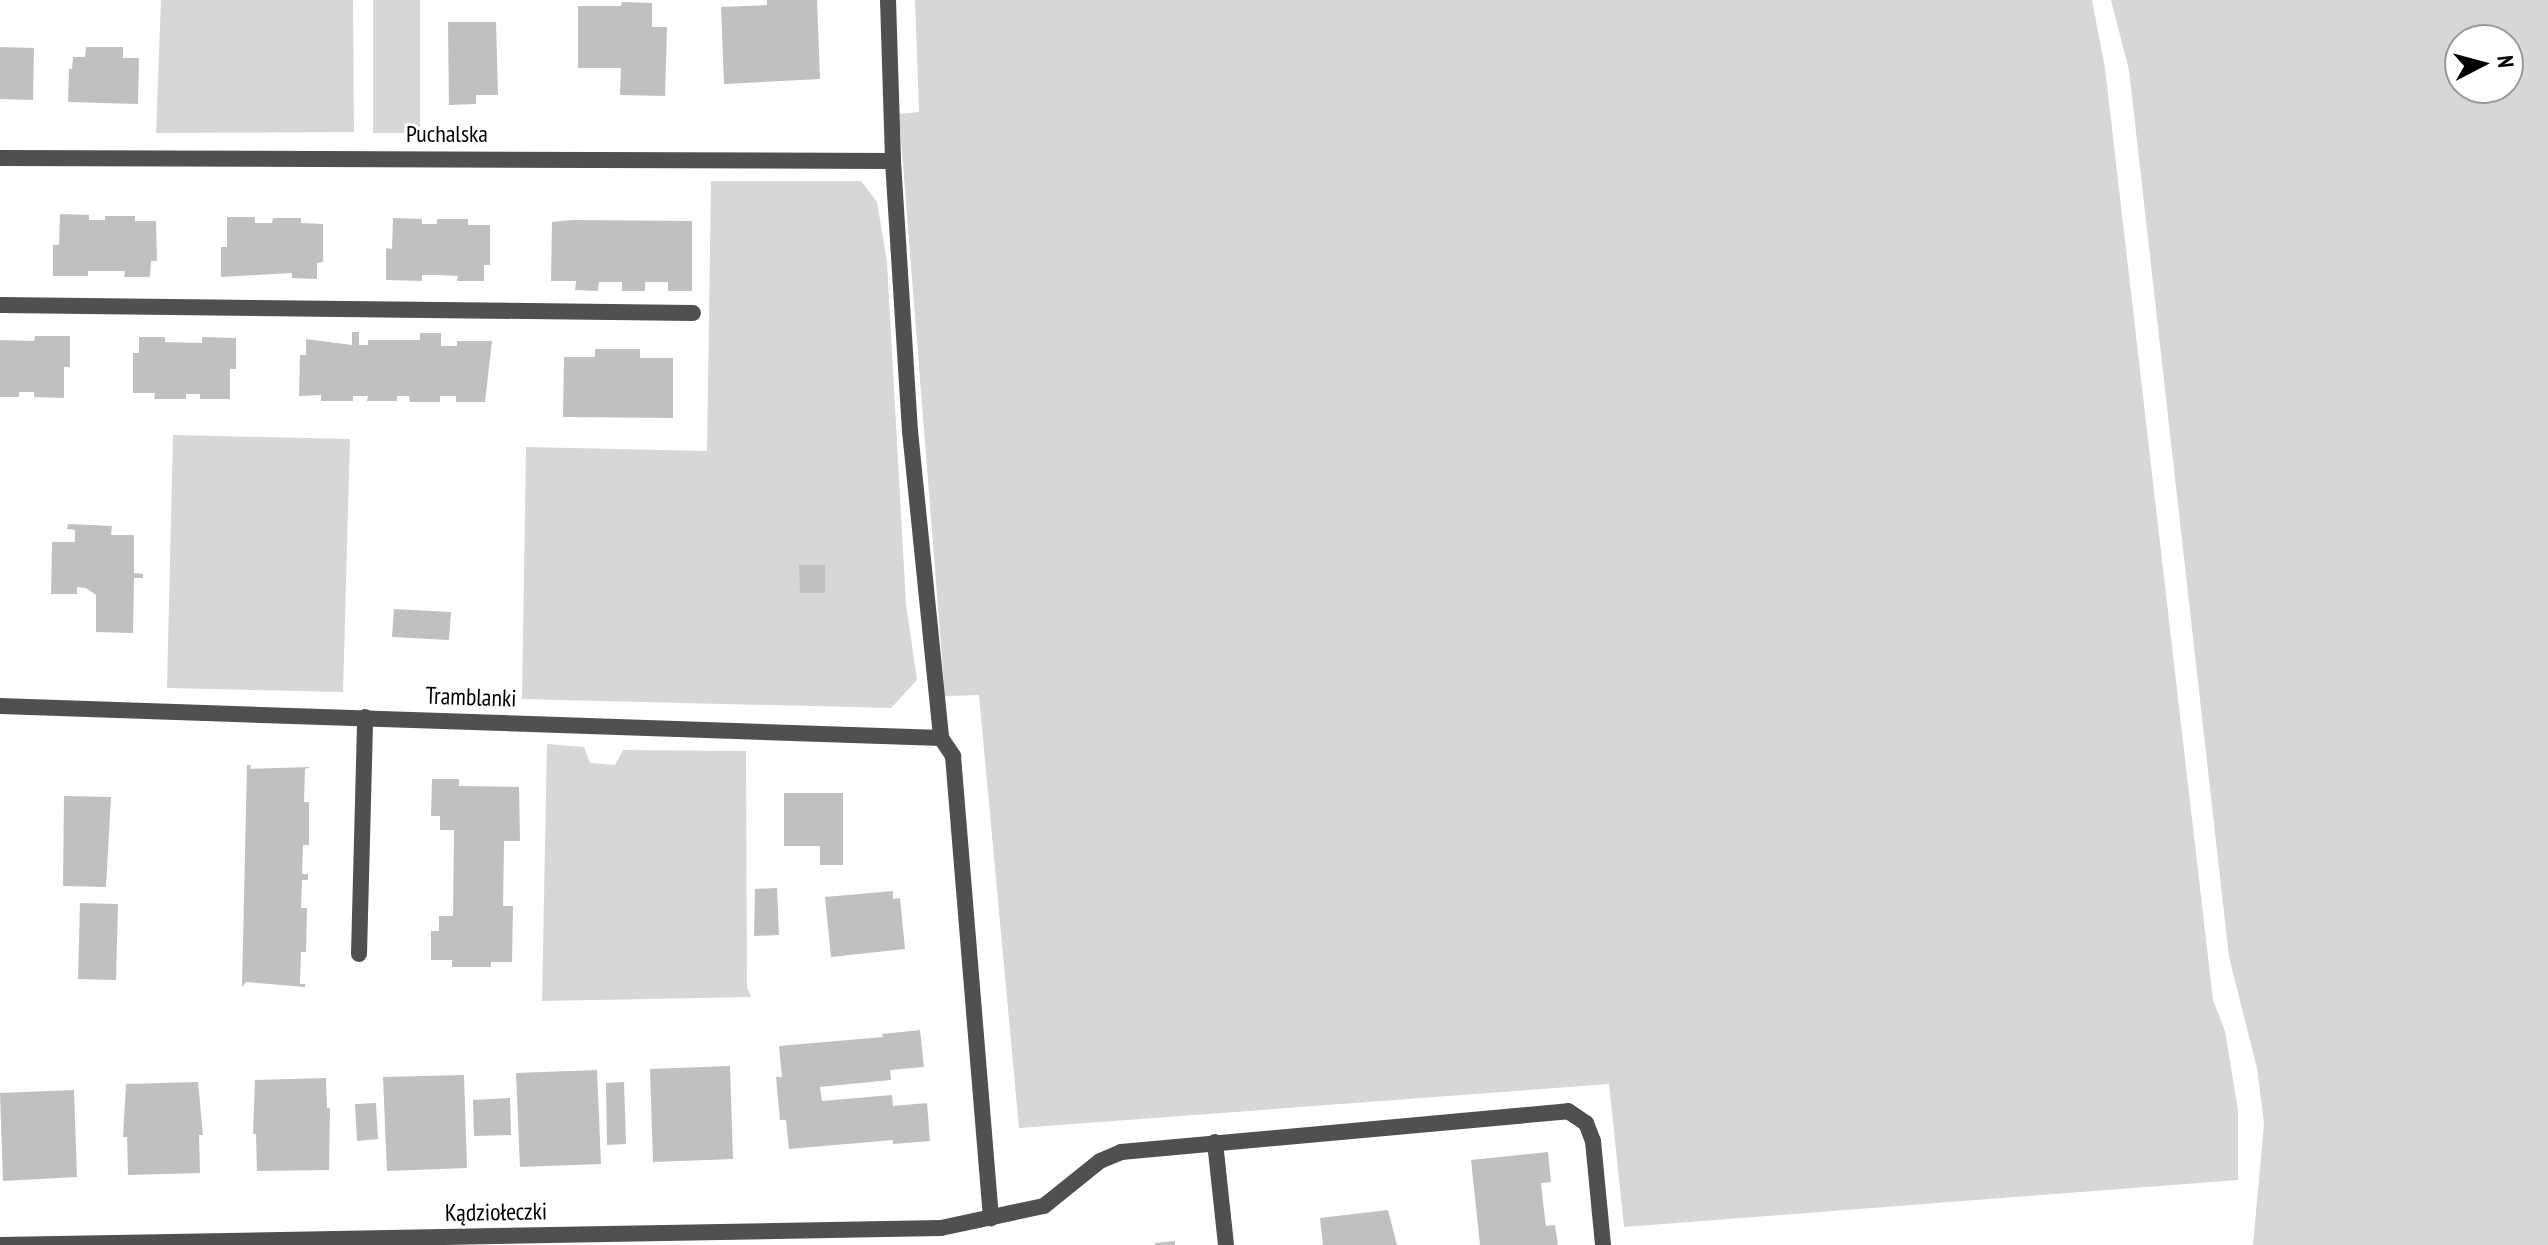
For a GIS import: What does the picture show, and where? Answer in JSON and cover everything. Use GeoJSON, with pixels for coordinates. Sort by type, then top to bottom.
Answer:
{"type":"FeatureCollection","features":[{"type":"Feature","properties":{"kind":"street"},"geometry":{"type":"LineString","coordinates":[[888,0],[893,161],[910,431],[941,738],[953,756],[991,1218]]}},
{"type":"Feature","properties":{"kind":"street","name":"Puchalska"},"geometry":{"type":"LineString","coordinates":[[0,158],[893,161]]}},
{"type":"Feature","properties":{"kind":"street"},"geometry":{"type":"LineString","coordinates":[[0,305],[693,313]]}},
{"type":"Feature","properties":{"kind":"street","name":"Tramblanki"},"geometry":{"type":"LineString","coordinates":[[0,706],[941,738]]}},
{"type":"Feature","properties":{"kind":"street"},"geometry":{"type":"LineString","coordinates":[[359,954],[365,717]]}},
{"type":"Feature","properties":{"kind":"street","name":"Kądziołeczki"},"geometry":{"type":"LineString","coordinates":[[0,1245],[941,1228],[1044,1206],[1100,1161],[1121,1152],[1568,1111],[1586,1123],[1593,1141],[1603,1245]]}},
{"type":"Feature","properties":{"kind":"street"},"geometry":{"type":"LineString","coordinates":[[1215,1142],[1226,1245]]}},
{"type":"Feature","properties":{"kind":"shaded area"},"geometry":{"type":"Polygon","coordinates":[[[161,0],[353,0],[354,132],[156,133],[161,0]]]}},
{"type":"Feature","properties":{"kind":"shaded area"},"geometry":{"type":"Polygon","coordinates":[[[373,0],[420,0],[420,133],[373,133],[373,0]]]}},
{"type":"Feature","properties":{"kind":"shaded area"},"geometry":{"type":"Polygon","coordinates":[[[915,0],[2092,0],[2105,68],[2213,1000],[2225,1031],[2238,1110],[2238,1180],[1624,1227],[1609,1084],[1019,1128],[979,695],[945,696],[899,114],[919,112],[915,0]]]}},
{"type":"Feature","properties":{"kind":"shaded area"},"geometry":{"type":"Polygon","coordinates":[[[2111,0],[2548,0],[2548,1245],[2253,1245],[2264,1124],[2257,1068],[2229,957],[2129,70],[2111,0]]]}},
{"type":"Feature","properties":{"kind":"shaded area"},"geometry":{"type":"Polygon","coordinates":[[[711,181],[861,181],[877,202],[887,262],[906,604],[917,680],[891,708],[522,699],[526,447],[707,451],[711,181]]]}},
{"type":"Feature","properties":{"kind":"shaded area"},"geometry":{"type":"Polygon","coordinates":[[[173,435],[350,439],[343,692],[167,688],[173,435]]]}},
{"type":"Feature","properties":{"kind":"shaded area"},"geometry":{"type":"Polygon","coordinates":[[[547,744],[584,747],[590,763],[615,765],[623,750],[746,751],[747,987],[751,997],[542,1001],[547,744]]]}},
{"type":"Feature","properties":{"kind":"building"},"geometry":{"type":"Polygon","coordinates":[[[767,0],[817,0],[820,79],[724,84],[721,7],[767,5],[767,0]]]}},
{"type":"Feature","properties":{"kind":"building"},"geometry":{"type":"Polygon","coordinates":[[[622,2],[652,3],[652,27],[667,27],[665,96],[620,95],[621,68],[578,68],[578,6],[621,6],[622,2]]]}},
{"type":"Feature","properties":{"kind":"building"},"geometry":{"type":"Polygon","coordinates":[[[448,22],[496,22],[498,95],[476,95],[476,104],[449,105],[448,22]]]}},
{"type":"Feature","properties":{"kind":"building"},"geometry":{"type":"Polygon","coordinates":[[[0,47],[34,48],[33,100],[0,99],[0,47]]]}},
{"type":"Feature","properties":{"kind":"building"},"geometry":{"type":"Polygon","coordinates":[[[86,47],[123,47],[123,58],[139,58],[138,104],[68,102],[69,69],[72,69],[73,57],[85,57],[86,47]]]}},
{"type":"Feature","properties":{"kind":"building"},"geometry":{"type":"Polygon","coordinates":[[[60,214],[89,215],[89,220],[105,220],[105,216],[135,216],[135,221],[156,221],[157,261],[151,261],[150,277],[124,277],[125,271],[88,271],[88,276],[53,276],[53,245],[59,245],[60,214]]]}},
{"type":"Feature","properties":{"kind":"building"},"geometry":{"type":"Polygon","coordinates":[[[227,217],[255,217],[255,223],[272,223],[273,218],[301,218],[301,223],[323,224],[323,262],[317,263],[317,279],[292,278],[292,273],[221,277],[221,247],[227,247],[227,217]]]}},
{"type":"Feature","properties":{"kind":"building"},"geometry":{"type":"Polygon","coordinates":[[[393,218],[422,219],[422,224],[437,224],[437,219],[468,219],[468,225],[490,225],[490,265],[484,265],[484,281],[457,281],[458,276],[438,275],[422,275],[422,281],[386,280],[386,248],[392,249],[393,218]]]}},
{"type":"Feature","properties":{"kind":"building"},"geometry":{"type":"Polygon","coordinates":[[[692,221],[692,291],[668,291],[668,282],[645,282],[645,291],[622,291],[622,282],[599,282],[598,291],[575,290],[576,281],[551,281],[552,222],[692,221]]]}},
{"type":"Feature","properties":{"kind":"building"},"geometry":{"type":"Polygon","coordinates":[[[352,332],[359,332],[359,345],[368,345],[368,340],[420,340],[420,333],[441,333],[441,346],[457,346],[457,341],[492,341],[485,402],[456,402],[456,396],[440,396],[440,402],[410,402],[409,396],[397,396],[397,401],[367,401],[368,396],[353,396],[353,401],[321,401],[321,395],[299,396],[300,355],[306,355],[306,339],[352,345],[352,332]]]}},
{"type":"Feature","properties":{"kind":"building"},"geometry":{"type":"Polygon","coordinates":[[[35,336],[70,336],[70,367],[64,367],[64,398],[34,397],[34,392],[19,392],[19,397],[0,397],[0,340],[34,341],[35,336]]]}},
{"type":"Feature","properties":{"kind":"building"},"geometry":{"type":"Polygon","coordinates":[[[139,337],[165,337],[165,342],[202,343],[202,337],[236,338],[236,369],[230,369],[230,399],[200,399],[200,394],[186,394],[186,399],[154,399],[155,393],[133,393],[133,353],[139,353],[139,337]]]}},
{"type":"Feature","properties":{"kind":"building"},"geometry":{"type":"Polygon","coordinates":[[[595,349],[640,349],[640,358],[673,358],[673,418],[563,417],[564,357],[595,357],[595,349]]]}},
{"type":"Feature","properties":{"kind":"building"},"geometry":{"type":"Polygon","coordinates":[[[68,524],[112,526],[111,535],[134,535],[134,573],[143,574],[143,578],[134,578],[133,633],[96,632],[96,595],[86,588],[77,587],[77,594],[51,594],[52,542],[75,542],[75,530],[67,529],[68,524]]]}},
{"type":"Feature","properties":{"kind":"building"},"geometry":{"type":"Polygon","coordinates":[[[799,565],[825,565],[825,593],[800,593],[799,565]]]}},
{"type":"Feature","properties":{"kind":"building"},"geometry":{"type":"Polygon","coordinates":[[[394,609],[451,612],[449,640],[392,637],[394,609]]]}},
{"type":"Feature","properties":{"kind":"building"},"geometry":{"type":"Polygon","coordinates":[[[247,765],[251,765],[250,769],[310,767],[305,769],[304,802],[309,802],[309,845],[303,845],[302,874],[308,874],[308,880],[302,880],[301,908],[307,908],[306,952],[301,952],[300,984],[305,984],[305,987],[246,982],[242,987],[247,765]]]}},
{"type":"Feature","properties":{"kind":"building"},"geometry":{"type":"Polygon","coordinates":[[[432,779],[459,779],[459,786],[519,787],[520,841],[504,841],[503,906],[513,906],[512,962],[491,962],[491,967],[452,967],[452,960],[431,960],[431,931],[439,931],[439,916],[453,916],[454,830],[440,830],[440,816],[431,816],[432,779]]]}},
{"type":"Feature","properties":{"kind":"building"},"geometry":{"type":"Polygon","coordinates":[[[784,793],[843,793],[843,865],[820,865],[820,846],[784,846],[784,793]]]}},
{"type":"Feature","properties":{"kind":"building"},"geometry":{"type":"Polygon","coordinates":[[[64,796],[111,797],[106,887],[63,886],[64,796]]]}},
{"type":"Feature","properties":{"kind":"building"},"geometry":{"type":"Polygon","coordinates":[[[777,888],[779,935],[754,936],[755,889],[777,888]]]}},
{"type":"Feature","properties":{"kind":"building"},"geometry":{"type":"Polygon","coordinates":[[[893,891],[893,899],[900,898],[905,949],[831,957],[825,897],[893,891]]]}},
{"type":"Feature","properties":{"kind":"building"},"geometry":{"type":"Polygon","coordinates":[[[80,903],[118,904],[116,980],[78,979],[80,903]]]}},
{"type":"Feature","properties":{"kind":"building"},"geometry":{"type":"Polygon","coordinates":[[[920,1030],[924,1067],[890,1070],[891,1080],[820,1087],[822,1101],[892,1095],[893,1106],[927,1103],[930,1141],[893,1144],[893,1140],[789,1149],[786,1120],[780,1120],[776,1077],[782,1077],[779,1046],[883,1037],[882,1034],[920,1030]]]}},
{"type":"Feature","properties":{"kind":"building"},"geometry":{"type":"Polygon","coordinates":[[[730,1066],[733,1159],[653,1162],[650,1069],[730,1066]]]}},
{"type":"Feature","properties":{"kind":"building"},"geometry":{"type":"Polygon","coordinates":[[[597,1070],[601,1164],[520,1167],[516,1073],[597,1070]]]}},
{"type":"Feature","properties":{"kind":"building"},"geometry":{"type":"Polygon","coordinates":[[[464,1075],[467,1168],[387,1171],[383,1077],[464,1075]]]}},
{"type":"Feature","properties":{"kind":"building"},"geometry":{"type":"Polygon","coordinates":[[[326,1078],[327,1108],[330,1108],[329,1170],[257,1171],[256,1134],[253,1134],[255,1080],[326,1078]]]}},
{"type":"Feature","properties":{"kind":"building"},"geometry":{"type":"Polygon","coordinates":[[[198,1082],[203,1135],[199,1135],[200,1173],[128,1175],[127,1137],[123,1137],[126,1084],[198,1082]]]}},
{"type":"Feature","properties":{"kind":"building"},"geometry":{"type":"Polygon","coordinates":[[[624,1082],[626,1144],[607,1145],[606,1083],[624,1082]]]}},
{"type":"Feature","properties":{"kind":"building"},"geometry":{"type":"Polygon","coordinates":[[[74,1090],[77,1177],[3,1181],[0,1093],[74,1090]]]}},
{"type":"Feature","properties":{"kind":"building"},"geometry":{"type":"Polygon","coordinates":[[[510,1098],[511,1135],[474,1136],[473,1100],[510,1098]]]}},
{"type":"Feature","properties":{"kind":"building"},"geometry":{"type":"Polygon","coordinates":[[[376,1103],[378,1139],[357,1141],[355,1104],[376,1103]]]}},
{"type":"Feature","properties":{"kind":"building"},"geometry":{"type":"Polygon","coordinates":[[[1548,1152],[1551,1182],[1541,1183],[1543,1203],[1546,1226],[1555,1225],[1558,1245],[1480,1245],[1471,1160],[1548,1152]]]}},
{"type":"Feature","properties":{"kind":"building"},"geometry":{"type":"Polygon","coordinates":[[[1388,1210],[1397,1245],[1323,1245],[1320,1218],[1388,1210]]]}},
{"type":"Feature","properties":{"kind":"building"},"geometry":{"type":"Polygon","coordinates":[[[1175,1241],[1175,1245],[1155,1245],[1155,1243],[1175,1241]]]}}]}
